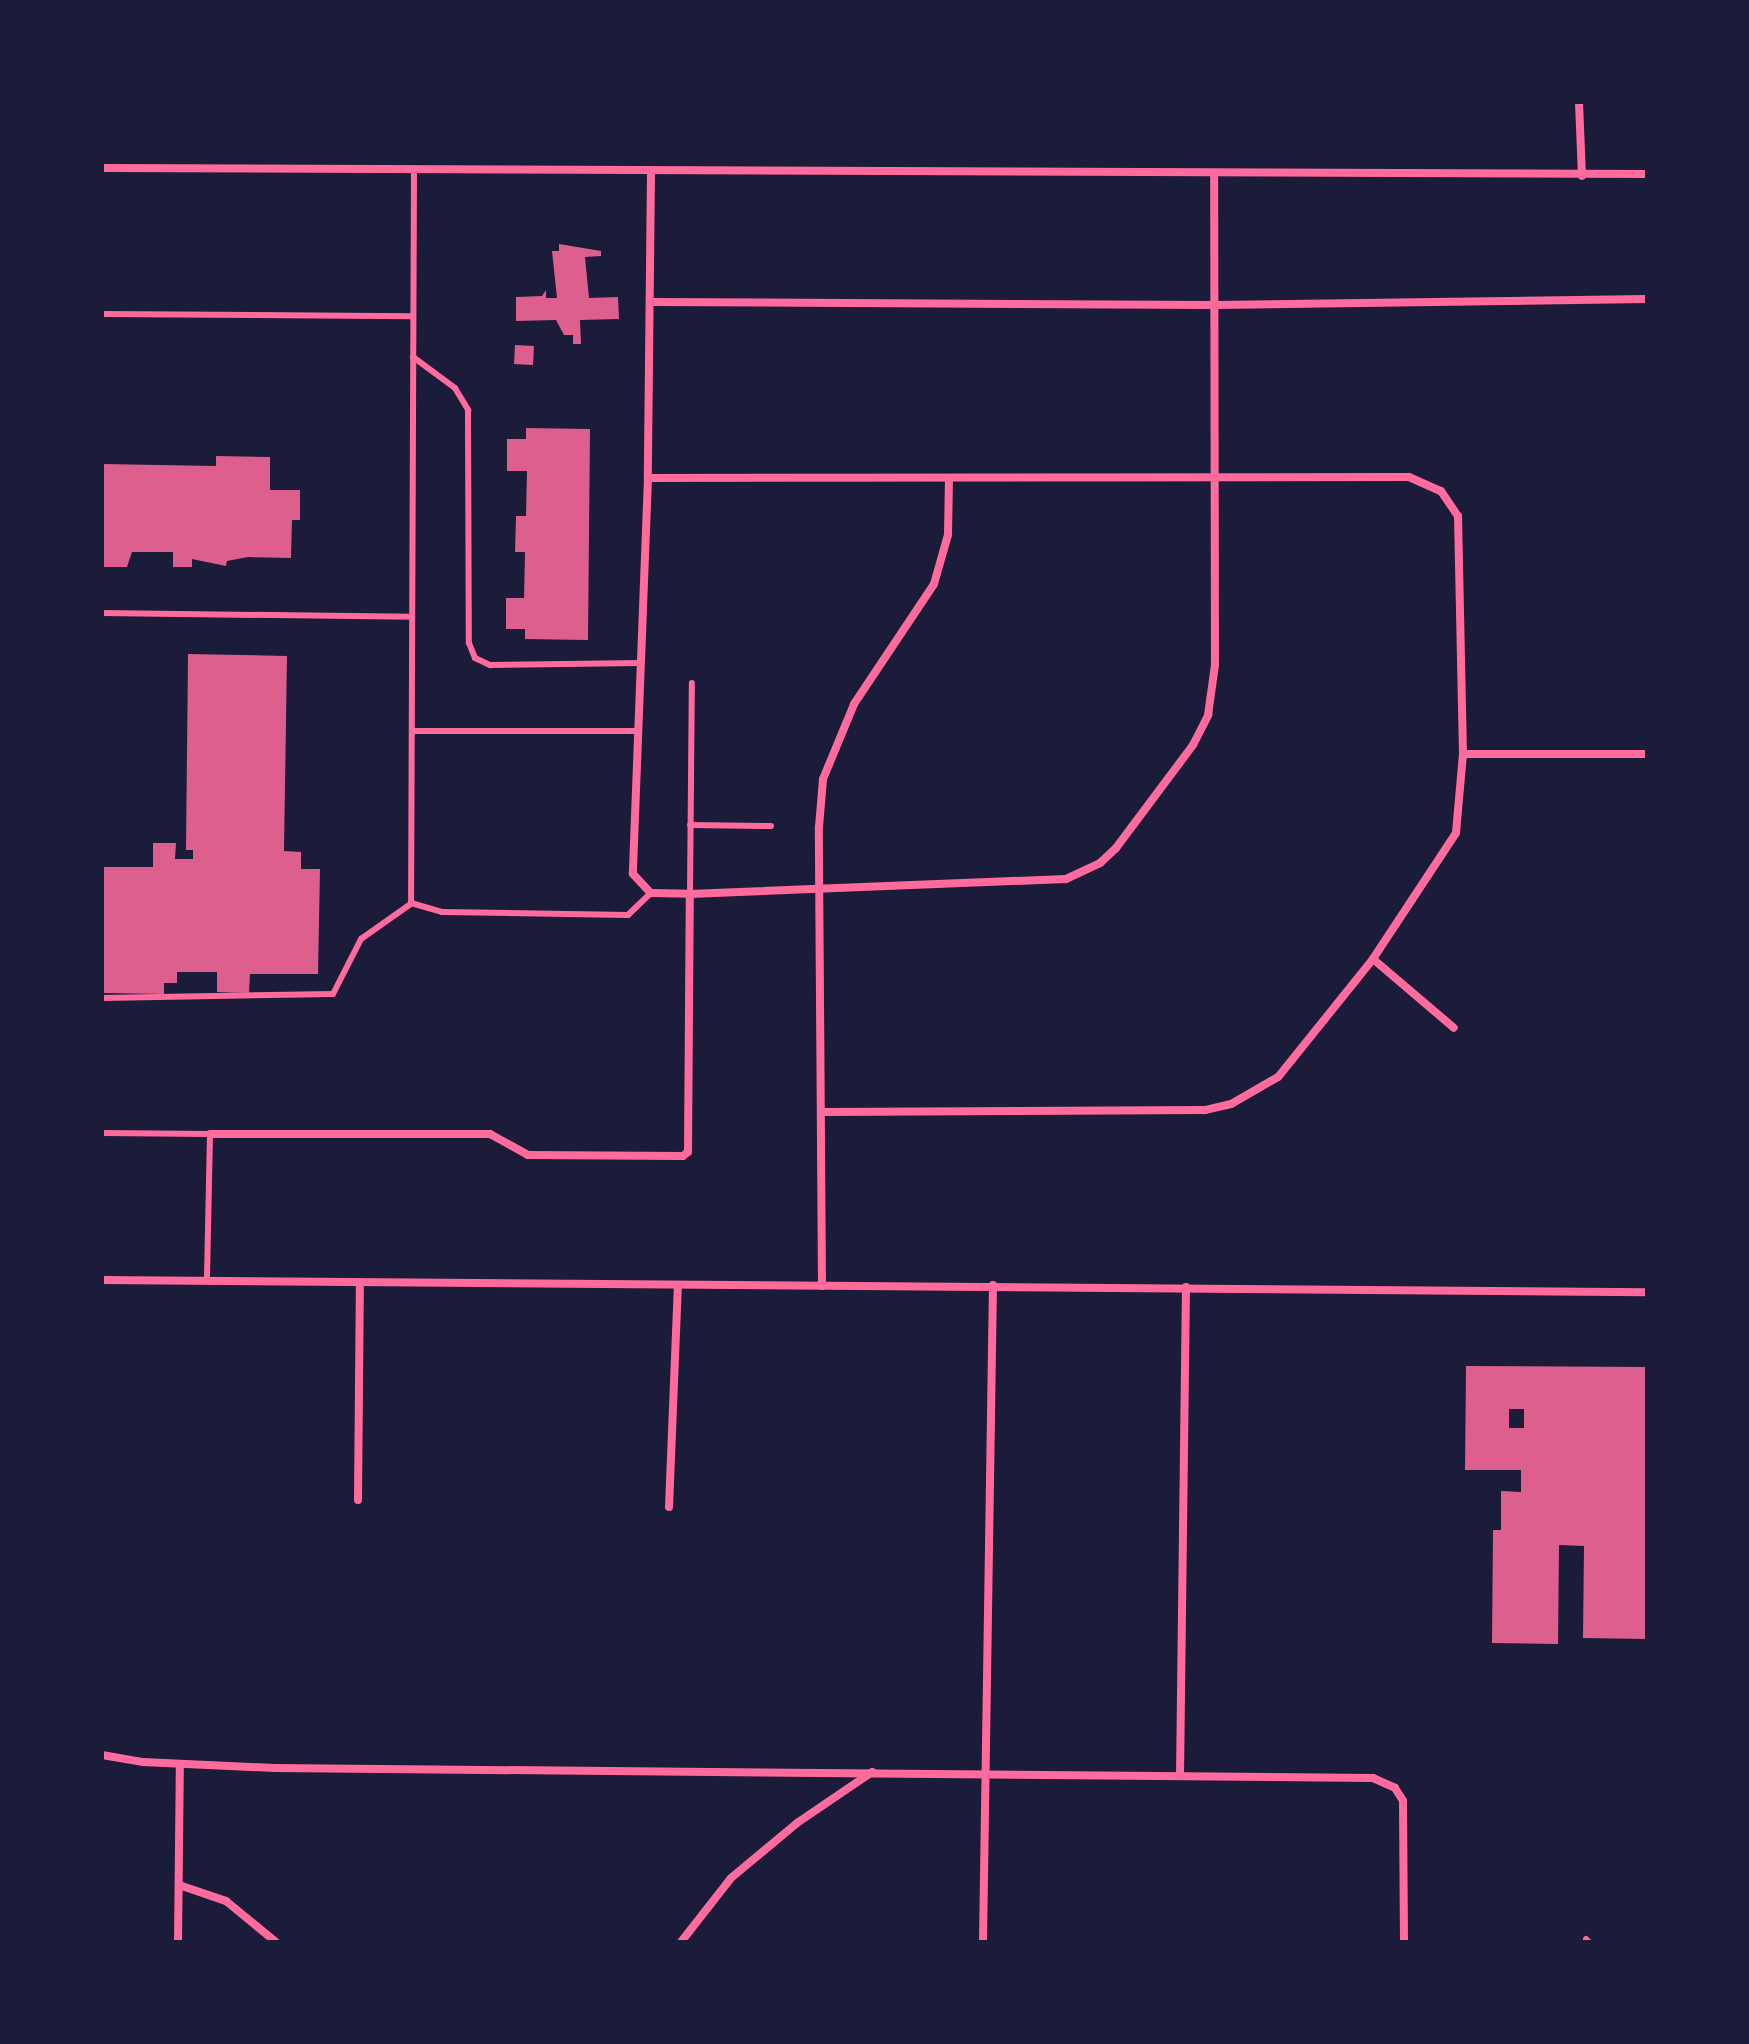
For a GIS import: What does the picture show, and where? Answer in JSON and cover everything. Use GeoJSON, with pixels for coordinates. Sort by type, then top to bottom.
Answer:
{"type":"FeatureCollection","features":[{"type":"Feature","properties":{"kind":"street"},"geometry":{"type":"LineString","coordinates":[[1579,102],[1582,176]]}},
{"type":"Feature","properties":{"kind":"street"},"geometry":{"type":"LineString","coordinates":[[102,168],[1214,175],[1647,174]]}},
{"type":"Feature","properties":{"kind":"street"},"geometry":{"type":"LineString","coordinates":[[651,171],[648,478],[633,874],[651,893],[690,894],[821,886],[1051,881],[1084,873],[1116,848],[1193,745],[1208,715],[1215,665],[1212,475],[1214,175]]}},
{"type":"Feature","properties":{"kind":"street"},"geometry":{"type":"LineString","coordinates":[[650,302],[1213,305],[1647,299]]}},
{"type":"Feature","properties":{"kind":"street"},"geometry":{"type":"LineString","coordinates":[[648,478],[1409,477],[1426,481],[1450,500],[1460,528],[1463,754],[1460,814],[1448,849],[1373,959],[1278,1077],[1231,1104],[1192,1111],[825,1112]]}},
{"type":"Feature","properties":{"kind":"street"},"geometry":{"type":"LineString","coordinates":[[822,1286],[825,1112],[820,802],[829,756],[854,704],[934,584],[948,535],[949,478]]}},
{"type":"Feature","properties":{"kind":"street"},"geometry":{"type":"LineString","coordinates":[[1463,754],[1647,754]]}},
{"type":"Feature","properties":{"kind":"street"},"geometry":{"type":"LineString","coordinates":[[210,1134],[490,1134],[528,1155],[683,1156],[688,1152],[690,894]]}},
{"type":"Feature","properties":{"kind":"street"},"geometry":{"type":"LineString","coordinates":[[1373,959],[1454,1028]]}},
{"type":"Feature","properties":{"kind":"street"},"geometry":{"type":"LineString","coordinates":[[102,1280],[1647,1292]]}},
{"type":"Feature","properties":{"kind":"street"},"geometry":{"type":"LineString","coordinates":[[358,1500],[360,1282]]}},
{"type":"Feature","properties":{"kind":"street"},"geometry":{"type":"LineString","coordinates":[[669,1507],[678,1285]]}},
{"type":"Feature","properties":{"kind":"street"},"geometry":{"type":"LineString","coordinates":[[983,1942],[993,1285]]}},
{"type":"Feature","properties":{"kind":"street"},"geometry":{"type":"LineString","coordinates":[[1180,1776],[1186,1287]]}},
{"type":"Feature","properties":{"kind":"street"},"geometry":{"type":"LineString","coordinates":[[102,1755],[180,1765],[1373,1778],[1395,1788],[1403,1801],[1404,1942]]}},
{"type":"Feature","properties":{"kind":"street"},"geometry":{"type":"LineString","coordinates":[[178,1942],[180,1765]]}},
{"type":"Feature","properties":{"kind":"street"},"geometry":{"type":"LineString","coordinates":[[681,1942],[731,1878],[797,1823],[872,1772]]}},
{"type":"Feature","properties":{"kind":"street"},"geometry":{"type":"LineString","coordinates":[[179,1885],[226,1901],[276,1942]]}},
{"type":"Feature","properties":{"kind":"lane"},"geometry":{"type":"LineString","coordinates":[[412,903],[414,170]]}},
{"type":"Feature","properties":{"kind":"lane"},"geometry":{"type":"LineString","coordinates":[[102,314],[413,316]]}},
{"type":"Feature","properties":{"kind":"lane"},"geometry":{"type":"LineString","coordinates":[[413,357],[437,370],[468,410],[469,643],[475,658],[490,665],[640,663]]}},
{"type":"Feature","properties":{"kind":"lane"},"geometry":{"type":"LineString","coordinates":[[102,613],[412,617]]}},
{"type":"Feature","properties":{"kind":"lane"},"geometry":{"type":"LineString","coordinates":[[690,894],[692,683]]}},
{"type":"Feature","properties":{"kind":"lane"},"geometry":{"type":"LineString","coordinates":[[412,731],[638,731]]}},
{"type":"Feature","properties":{"kind":"lane"},"geometry":{"type":"LineString","coordinates":[[690,825],[771,826]]}},
{"type":"Feature","properties":{"kind":"lane"},"geometry":{"type":"LineString","coordinates":[[412,903],[442,912],[628,915],[651,893]]}},
{"type":"Feature","properties":{"kind":"lane"},"geometry":{"type":"LineString","coordinates":[[102,998],[333,994],[361,939],[412,903]]}},
{"type":"Feature","properties":{"kind":"lane"},"geometry":{"type":"LineString","coordinates":[[102,1133],[210,1134],[207,1280]]}},
{"type":"Feature","properties":{"kind":"building"},"geometry":{"type":"Polygon","coordinates":[[[559,244],[601,251],[601,256],[585,257],[589,298],[618,297],[619,319],[580,320],[581,344],[573,344],[573,335],[564,335],[556,320],[516,321],[516,297],[542,296],[546,290],[546,298],[557,298],[552,251],[559,251],[559,244]]]}},
{"type":"Feature","properties":{"kind":"building"},"geometry":{"type":"Polygon","coordinates":[[[515,345],[534,346],[533,365],[514,364],[515,345]]]}},
{"type":"Feature","properties":{"kind":"building"},"geometry":{"type":"Polygon","coordinates":[[[526,428],[590,429],[588,640],[525,639],[525,629],[506,629],[506,598],[524,598],[525,552],[515,552],[516,516],[526,516],[527,471],[507,471],[507,439],[526,439],[526,428]]]}},
{"type":"Feature","properties":{"kind":"building"},"geometry":{"type":"Polygon","coordinates":[[[216,456],[270,457],[270,490],[300,490],[300,520],[292,520],[291,558],[248,557],[227,561],[226,566],[192,559],[192,567],[173,567],[173,552],[132,552],[127,567],[102,567],[102,464],[216,466],[216,456]]]}},
{"type":"Feature","properties":{"kind":"building"},"geometry":{"type":"Polygon","coordinates":[[[188,654],[287,656],[284,851],[301,852],[301,869],[320,869],[318,974],[250,974],[249,993],[217,992],[217,972],[177,972],[177,983],[164,983],[164,994],[102,993],[102,867],[153,867],[153,843],[176,843],[175,859],[193,859],[193,850],[186,850],[188,654]]]}},
{"type":"Feature","properties":{"kind":"building"},"geometry":{"type":"Polygon","coordinates":[[[1466,1366],[1647,1367],[1647,1639],[1583,1638],[1584,1546],[1559,1545],[1558,1644],[1492,1643],[1493,1530],[1501,1530],[1501,1491],[1521,1492],[1521,1470],[1465,1470],[1466,1366]],[[1509,1409],[1509,1428],[1524,1428],[1524,1409],[1509,1409]]]}}]}
